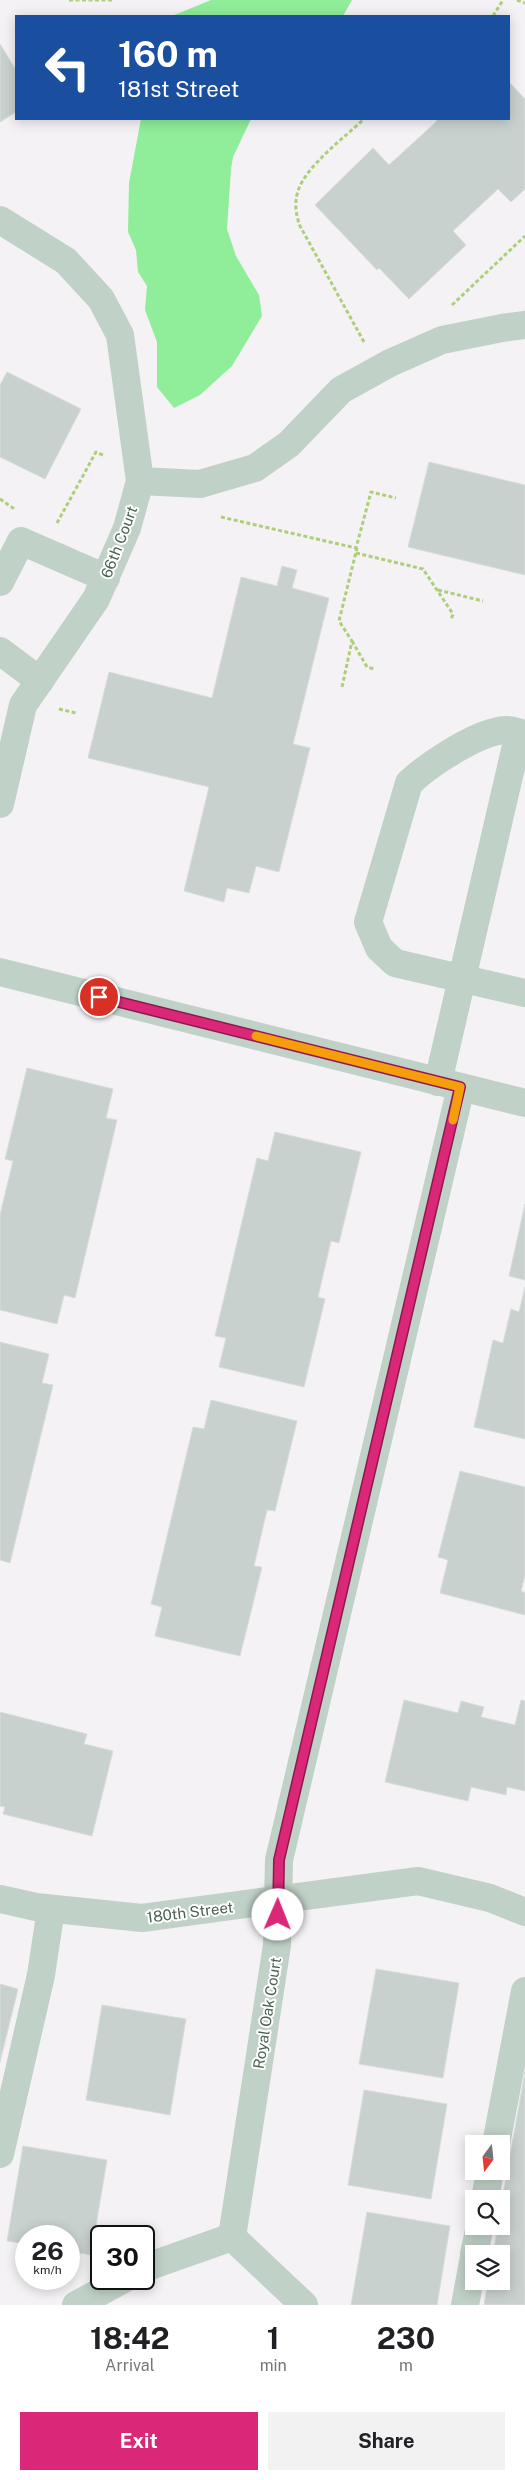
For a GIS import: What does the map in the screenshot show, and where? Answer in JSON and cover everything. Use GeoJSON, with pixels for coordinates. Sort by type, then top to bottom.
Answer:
{"type":"FeatureCollection","features":[{"type":"Feature","properties":{"kind":"street","name":"66th Court"},"geometry":{"type":"LineString","coordinates":[[0,804],[24,705],[96,599],[128,528],[140,481],[120,336],[101,299],[66,261],[3,228]]}},
{"type":"Feature","properties":{"kind":"street"},"geometry":{"type":"LineString","coordinates":[[140,481],[200,484],[255,468],[289,444],[341,390],[390,363],[442,340],[502,328],[525,326]]}},
{"type":"Feature","properties":{"kind":"street"},"geometry":{"type":"LineString","coordinates":[[0,582],[21,541],[106,578]]}},
{"type":"Feature","properties":{"kind":"street"},"geometry":{"type":"LineString","coordinates":[[0,651],[40,681]]}},
{"type":"Feature","properties":{"kind":"street"},"geometry":{"type":"LineString","coordinates":[[522,733],[506,730],[474,740],[423,770],[409,782],[368,922],[379,948],[395,963],[525,993]]}},
{"type":"Feature","properties":{"kind":"street","name":"Royal Oak Court"},"geometry":{"type":"LineString","coordinates":[[232,2237],[277,1945],[279,1860],[449,1084],[462,978],[522,733]]}},
{"type":"Feature","properties":{"kind":"street"},"geometry":{"type":"LineString","coordinates":[[0,972],[525,1104]]}},
{"type":"Feature","properties":{"kind":"street","name":"180th Street"},"geometry":{"type":"LineString","coordinates":[[0,1899],[51,1909],[142,1918],[418,1881],[490,1898],[525,1912]]}},
{"type":"Feature","properties":{"kind":"street"},"geometry":{"type":"LineString","coordinates":[[0,2154],[41,1975],[51,1909]]}},
{"type":"Feature","properties":{"kind":"street"},"geometry":{"type":"LineString","coordinates":[[498,2135],[525,1991]]}},
{"type":"Feature","properties":{"kind":"street"},"geometry":{"type":"LineString","coordinates":[[155,2264],[232,2237],[304,2305]]}},
{"type":"Feature","properties":{"kind":"street"},"geometry":{"type":"LineString","coordinates":[[76,2305],[104,2290]]}},
{"type":"Feature","properties":{"kind":"street"},"geometry":{"type":"LineString","coordinates":[[464,2305],[467,2290]]}},
{"type":"Feature","properties":{"kind":"path"},"geometry":{"type":"LineString","coordinates":[[69,0],[112,0]]}},
{"type":"Feature","properties":{"kind":"path"},"geometry":{"type":"LineString","coordinates":[[494,15],[503,0]]}},
{"type":"Feature","properties":{"kind":"path"},"geometry":{"type":"LineString","coordinates":[[517,0],[525,3]]}},
{"type":"Feature","properties":{"kind":"path"},"geometry":{"type":"LineString","coordinates":[[363,120],[312,168],[298,191],[295,210],[300,226],[365,344]]}},
{"type":"Feature","properties":{"kind":"path"},"geometry":{"type":"LineString","coordinates":[[445,311],[525,236]]}},
{"type":"Feature","properties":{"kind":"path"},"geometry":{"type":"LineString","coordinates":[[56,524],[96,452],[112,460]]}},
{"type":"Feature","properties":{"kind":"path"},"geometry":{"type":"LineString","coordinates":[[374,669],[367,667],[339,621],[371,492],[396,498]]}},
{"type":"Feature","properties":{"kind":"path"},"geometry":{"type":"LineString","coordinates":[[0,500],[20,513]]}},
{"type":"Feature","properties":{"kind":"path"},"geometry":{"type":"LineString","coordinates":[[221,517],[357,547]]}},
{"type":"Feature","properties":{"kind":"path"},"geometry":{"type":"LineString","coordinates":[[356,553],[423,569],[452,614],[452,620]]}},
{"type":"Feature","properties":{"kind":"path"},"geometry":{"type":"LineString","coordinates":[[437,590],[483,601]]}},
{"type":"Feature","properties":{"kind":"path"},"geometry":{"type":"LineString","coordinates":[[342,687],[352,641]]}},
{"type":"Feature","properties":{"kind":"path"},"geometry":{"type":"LineString","coordinates":[[56,708],[76,713]]}},
{"type":"Feature","properties":{"kind":"shaded area"},"geometry":{"type":"Polygon","coordinates":[[[211,0],[352,0],[344,15],[174,15],[211,0]]]}},
{"type":"Feature","properties":{"kind":"shaded area"},"geometry":{"type":"Polygon","coordinates":[[[141,120],[251,120],[233,157],[227,229],[236,256],[259,295],[262,316],[232,366],[200,395],[174,408],[157,387],[157,342],[145,310],[147,286],[138,272],[136,250],[128,232],[129,183],[141,120]]]}},
{"type":"Feature","properties":{"kind":"building"},"geometry":{"type":"Polygon","coordinates":[[[0,44],[15,68],[15,113],[0,122],[0,44]]]}},
{"type":"Feature","properties":{"kind":"building"},"geometry":{"type":"Polygon","coordinates":[[[510,83],[525,99],[525,189],[511,202],[498,189],[453,231],[466,245],[409,299],[379,268],[377,270],[315,205],[373,148],[389,165],[437,121],[510,120],[510,83]]]}},
{"type":"Feature","properties":{"kind":"building"},"geometry":{"type":"Polygon","coordinates":[[[7,372],[81,409],[45,479],[0,457],[0,385],[7,372]]]}},
{"type":"Feature","properties":{"kind":"building"},"geometry":{"type":"Polygon","coordinates":[[[429,462],[525,485],[525,575],[408,547],[429,462]]]}},
{"type":"Feature","properties":{"kind":"building"},"geometry":{"type":"Polygon","coordinates":[[[282,566],[297,570],[292,588],[329,598],[293,744],[310,748],[279,872],[256,866],[249,893],[227,888],[224,902],[184,891],[209,787],[88,758],[109,672],[212,698],[241,577],[277,586],[282,566]]]}},
{"type":"Feature","properties":{"kind":"building"},"geometry":{"type":"Polygon","coordinates":[[[27,1068],[113,1089],[106,1118],[117,1120],[75,1298],[64,1295],[57,1324],[0,1310],[0,1215],[13,1161],[5,1159],[27,1068]]]}},
{"type":"Feature","properties":{"kind":"building"},"geometry":{"type":"Polygon","coordinates":[[[275,1132],[361,1152],[339,1243],[331,1241],[318,1297],[325,1299],[304,1387],[219,1367],[226,1338],[215,1336],[257,1158],[268,1161],[275,1132]]]}},
{"type":"Feature","properties":{"kind":"building"},"geometry":{"type":"Polygon","coordinates":[[[525,1204],[525,1280],[509,1276],[525,1204]]]}},
{"type":"Feature","properties":{"kind":"building"},"geometry":{"type":"Polygon","coordinates":[[[525,1287],[525,1439],[474,1427],[493,1340],[503,1343],[511,1309],[519,1312],[525,1287]]]}},
{"type":"Feature","properties":{"kind":"building"},"geometry":{"type":"Polygon","coordinates":[[[0,1342],[49,1354],[42,1383],[53,1385],[10,1563],[0,1560],[0,1342]]]}},
{"type":"Feature","properties":{"kind":"building"},"geometry":{"type":"Polygon","coordinates":[[[211,1400],[297,1421],[275,1511],[267,1510],[254,1566],[262,1567],[240,1656],[155,1636],[162,1607],[151,1604],[193,1427],[204,1429],[211,1400]]]}},
{"type":"Feature","properties":{"kind":"building"},"geometry":{"type":"Polygon","coordinates":[[[460,1471],[525,1487],[525,1575],[521,1591],[525,1593],[525,1615],[440,1593],[448,1560],[438,1557],[460,1471]]]}},
{"type":"Feature","properties":{"kind":"building"},"geometry":{"type":"Polygon","coordinates":[[[404,1700],[458,1713],[461,1701],[484,1707],[481,1717],[515,1725],[521,1700],[525,1701],[525,1791],[507,1787],[506,1795],[471,1787],[468,1801],[385,1782],[404,1700]]]}},
{"type":"Feature","properties":{"kind":"building"},"geometry":{"type":"Polygon","coordinates":[[[0,1712],[87,1734],[84,1744],[113,1751],[92,1836],[3,1814],[5,1807],[0,1806],[0,1712]]]}},
{"type":"Feature","properties":{"kind":"building"},"geometry":{"type":"Polygon","coordinates":[[[376,1969],[459,1983],[443,2078],[359,2064],[376,1969]]]}},
{"type":"Feature","properties":{"kind":"building"},"geometry":{"type":"Polygon","coordinates":[[[0,1984],[18,1989],[0,2062],[0,1984]]]}},
{"type":"Feature","properties":{"kind":"building"},"geometry":{"type":"Polygon","coordinates":[[[102,2005],[186,2019],[170,2115],[86,2100],[102,2005]]]}},
{"type":"Feature","properties":{"kind":"building"},"geometry":{"type":"Polygon","coordinates":[[[525,2072],[525,2305],[484,2305],[486,2290],[510,2290],[510,2245],[495,2245],[496,2235],[510,2235],[510,2190],[504,2190],[506,2180],[510,2180],[510,2156],[525,2072]]]}},
{"type":"Feature","properties":{"kind":"building"},"geometry":{"type":"Polygon","coordinates":[[[364,2090],[447,2104],[431,2199],[348,2185],[364,2090]]]}},
{"type":"Feature","properties":{"kind":"building"},"geometry":{"type":"Polygon","coordinates":[[[23,2146],[107,2160],[96,2225],[90,2225],[90,2255],[80,2253],[80,2225],[15,2225],[15,2242],[7,2241],[23,2146]]]}},
{"type":"Feature","properties":{"kind":"building"},"geometry":{"type":"Polygon","coordinates":[[[367,2212],[450,2226],[437,2305],[351,2305],[367,2212]]]}},
{"type":"Feature","properties":{"kind":"slow traffic"},"geometry":{"type":"LineString","coordinates":[[256,1036],[460,1087],[453,1120]]}},
{"type":"Feature","properties":{"kind":"route"},"geometry":{"type":"LineString","coordinates":[[99,997],[460,1087],[279,1860],[278,1915]]}}]}
